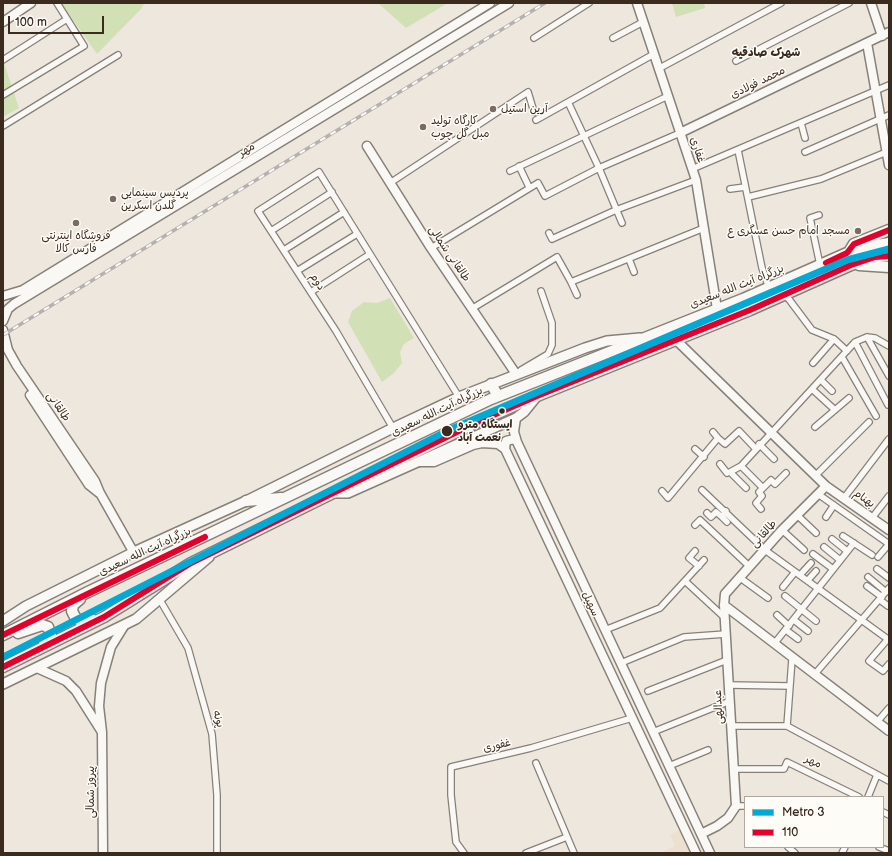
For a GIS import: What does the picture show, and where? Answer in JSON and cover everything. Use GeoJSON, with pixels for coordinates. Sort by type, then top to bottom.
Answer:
{"type":"FeatureCollection","features":[{"type":"Feature","properties":{"kind":"highway","name":"بزرگراه آیت الله سعیدی"},"geometry":{"type":"LineString","coordinates":[[3,636],[88,592],[498,396],[769,288],[847,253],[854,244],[889,230]]}},
{"type":"Feature","properties":{"kind":"highway"},"geometry":{"type":"LineString","coordinates":[[847,253],[889,243]]}},
{"type":"Feature","properties":{"kind":"highway"},"geometry":{"type":"LineString","coordinates":[[6,665],[104,617],[191,563],[473,424],[851,265],[876,257],[889,256]]}},
{"type":"Feature","properties":{"kind":"highway"},"geometry":{"type":"LineString","coordinates":[[851,265],[889,267]]}},
{"type":"Feature","properties":{"kind":"highway"},"geometry":{"type":"LineString","coordinates":[[491,384],[498,396]]}},
{"type":"Feature","properties":{"kind":"highway"},"geometry":{"type":"LineString","coordinates":[[246,501],[289,497]]}},
{"type":"Feature","properties":{"kind":"highway"},"geometry":{"type":"LineString","coordinates":[[88,592],[73,605],[72,611],[75,617],[80,621],[104,617]]}},
{"type":"Feature","properties":{"kind":"highway"},"geometry":{"type":"LineString","coordinates":[[3,636],[42,625],[48,627],[51,632],[48,641],[6,665]]}},
{"type":"Feature","properties":{"kind":"main road"},"geometry":{"type":"LineString","coordinates":[[3,621],[26,606],[459,397],[516,374],[607,341],[644,338]]}},
{"type":"Feature","properties":{"kind":"main road"},"geometry":{"type":"LineString","coordinates":[[331,493],[348,493],[516,418],[524,412],[537,396]]}},
{"type":"Feature","properties":{"kind":"main road"},"geometry":{"type":"LineString","coordinates":[[3,684],[124,626],[160,600],[217,550]]}},
{"type":"Feature","properties":{"kind":"street"},"geometry":{"type":"LineString","coordinates":[[3,22],[31,3]]}},
{"type":"Feature","properties":{"kind":"street"},"geometry":{"type":"LineString","coordinates":[[3,95],[84,46],[57,3]]}},
{"type":"Feature","properties":{"kind":"street","name":"مهر"},"geometry":{"type":"LineString","coordinates":[[3,321],[8,309],[14,304],[275,135],[490,3]]}},
{"type":"Feature","properties":{"kind":"street","name":"مهر"},"geometry":{"type":"LineString","coordinates":[[6,295],[23,290],[118,237],[281,142],[509,3]]}},
{"type":"Feature","properties":{"kind":"street"},"geometry":{"type":"LineString","coordinates":[[534,38],[589,3]]}},
{"type":"Feature","properties":{"kind":"street","name":"غفاری"},"geometry":{"type":"LineString","coordinates":[[637,3],[696,180],[717,309]]}},
{"type":"Feature","properties":{"kind":"street"},"geometry":{"type":"LineString","coordinates":[[658,69],[781,3]]}},
{"type":"Feature","properties":{"kind":"street"},"geometry":{"type":"LineString","coordinates":[[736,61],[849,3]]}},
{"type":"Feature","properties":{"kind":"street"},"geometry":{"type":"LineString","coordinates":[[871,3],[886,34]]}},
{"type":"Feature","properties":{"kind":"street"},"geometry":{"type":"LineString","coordinates":[[3,60],[67,19]]}},
{"type":"Feature","properties":{"kind":"street"},"geometry":{"type":"LineString","coordinates":[[613,38],[643,22]]}},
{"type":"Feature","properties":{"kind":"street","name":"محمد فولادی"},"geometry":{"type":"LineString","coordinates":[[680,133],[886,34]]}},
{"type":"Feature","properties":{"kind":"street"},"geometry":{"type":"LineString","coordinates":[[867,43],[875,91],[885,116],[889,164]]}},
{"type":"Feature","properties":{"kind":"street"},"geometry":{"type":"LineString","coordinates":[[536,120],[654,54]]}},
{"type":"Feature","properties":{"kind":"street"},"geometry":{"type":"LineString","coordinates":[[3,126],[118,55]]}},
{"type":"Feature","properties":{"kind":"street"},"geometry":{"type":"LineString","coordinates":[[692,169],[889,85]]}},
{"type":"Feature","properties":{"kind":"street"},"geometry":{"type":"LineString","coordinates":[[390,183],[528,92],[534,112]]}},
{"type":"Feature","properties":{"kind":"street"},"geometry":{"type":"LineString","coordinates":[[510,171],[668,96]]}},
{"type":"Feature","properties":{"kind":"street"},"geometry":{"type":"LineString","coordinates":[[568,102],[599,168],[622,223]]}},
{"type":"Feature","properties":{"kind":"street"},"geometry":{"type":"LineString","coordinates":[[805,152],[885,116]]}},
{"type":"Feature","properties":{"kind":"street"},"geometry":{"type":"LineString","coordinates":[[801,123],[805,138]]}},
{"type":"Feature","properties":{"kind":"street"},"geometry":{"type":"LineString","coordinates":[[431,248],[529,187],[538,183],[545,196],[599,168],[680,133]]}},
{"type":"Feature","properties":{"kind":"street"},"geometry":{"type":"LineString","coordinates":[[275,135],[281,142]]}},
{"type":"Feature","properties":{"kind":"street","name":"طالقانی شمالی"},"geometry":{"type":"LineString","coordinates":[[367,146],[431,248],[473,308],[516,374]]}},
{"type":"Feature","properties":{"kind":"street"},"geometry":{"type":"LineString","coordinates":[[738,150],[762,268],[769,288]]}},
{"type":"Feature","properties":{"kind":"street"},"geometry":{"type":"LineString","coordinates":[[748,197],[821,179],[888,152]]}},
{"type":"Feature","properties":{"kind":"street"},"geometry":{"type":"LineString","coordinates":[[519,166],[529,187]]}},
{"type":"Feature","properties":{"kind":"street","name":"دوم"},"geometry":{"type":"LineString","coordinates":[[332,192],[319,172],[258,211],[336,331],[393,428]]}},
{"type":"Feature","properties":{"kind":"street"},"geometry":{"type":"LineString","coordinates":[[549,233],[552,239],[616,210],[696,180]]}},
{"type":"Feature","properties":{"kind":"street"},"geometry":{"type":"LineString","coordinates":[[730,189],[745,187]]}},
{"type":"Feature","properties":{"kind":"street"},"geometry":{"type":"LineString","coordinates":[[271,231],[332,192],[459,397]]}},
{"type":"Feature","properties":{"kind":"street"},"geometry":{"type":"LineString","coordinates":[[284,250],[344,212]]}},
{"type":"Feature","properties":{"kind":"street"},"geometry":{"type":"LineString","coordinates":[[819,215],[810,218],[820,265]]}},
{"type":"Feature","properties":{"kind":"street"},"geometry":{"type":"LineString","coordinates":[[571,282],[704,228]]}},
{"type":"Feature","properties":{"kind":"street"},"geometry":{"type":"LineString","coordinates":[[297,271],[357,234]]}},
{"type":"Feature","properties":{"kind":"street"},"geometry":{"type":"LineString","coordinates":[[311,292],[370,254]]}},
{"type":"Feature","properties":{"kind":"street"},"geometry":{"type":"LineString","coordinates":[[473,308],[557,257],[577,295]]}},
{"type":"Feature","properties":{"kind":"street"},"geometry":{"type":"LineString","coordinates":[[629,259],[634,272]]}},
{"type":"Feature","properties":{"kind":"street"},"geometry":{"type":"LineString","coordinates":[[516,374],[548,354],[552,345],[552,323],[541,291]]}},
{"type":"Feature","properties":{"kind":"street"},"geometry":{"type":"LineString","coordinates":[[785,294],[812,330],[834,339],[847,351]]}},
{"type":"Feature","properties":{"kind":"street"},"geometry":{"type":"LineString","coordinates":[[6,295],[7,302],[11,305],[14,304]]}},
{"type":"Feature","properties":{"kind":"street","name":"طالقانی"},"geometry":{"type":"LineString","coordinates":[[3,330],[8,350],[17,366],[95,481],[100,493],[134,553]]}},
{"type":"Feature","properties":{"kind":"street"},"geometry":{"type":"LineString","coordinates":[[867,337],[889,376]]}},
{"type":"Feature","properties":{"kind":"street"},"geometry":{"type":"LineString","coordinates":[[729,473],[741,466],[770,432],[821,380],[855,342],[867,337],[875,338],[889,346]]}},
{"type":"Feature","properties":{"kind":"street"},"geometry":{"type":"LineString","coordinates":[[675,339],[826,486]]}},
{"type":"Feature","properties":{"kind":"street"},"geometry":{"type":"LineString","coordinates":[[813,363],[834,339]]}},
{"type":"Feature","properties":{"kind":"street"},"geometry":{"type":"LineString","coordinates":[[855,342],[888,405]]}},
{"type":"Feature","properties":{"kind":"street","name":"طالقانی"},"geometry":{"type":"LineString","coordinates":[[3,352],[85,478],[100,493]]}},
{"type":"Feature","properties":{"kind":"street"},"geometry":{"type":"LineString","coordinates":[[842,357],[876,416]]}},
{"type":"Feature","properties":{"kind":"street"},"geometry":{"type":"LineString","coordinates":[[821,380],[832,391]]}},
{"type":"Feature","properties":{"kind":"street"},"geometry":{"type":"LineString","coordinates":[[812,389],[835,410]]}},
{"type":"Feature","properties":{"kind":"street"},"geometry":{"type":"LineString","coordinates":[[815,427],[849,398]]}},
{"type":"Feature","properties":{"kind":"street","name":"سهیل"},"geometry":{"type":"LineString","coordinates":[[516,418],[514,432],[517,442],[710,853]]}},
{"type":"Feature","properties":{"kind":"street"},"geometry":{"type":"LineString","coordinates":[[815,476],[869,422]]}},
{"type":"Feature","properties":{"kind":"street"},"geometry":{"type":"LineString","coordinates":[[713,432],[725,444],[739,431],[774,459]]}},
{"type":"Feature","properties":{"kind":"street"},"geometry":{"type":"LineString","coordinates":[[662,491],[668,498],[718,438]]}},
{"type":"Feature","properties":{"kind":"street"},"geometry":{"type":"LineString","coordinates":[[505,449],[504,445],[506,441],[514,439],[517,442]]}},
{"type":"Feature","properties":{"kind":"street"},"geometry":{"type":"LineString","coordinates":[[844,498],[889,439]]}},
{"type":"Feature","properties":{"kind":"street"},"geometry":{"type":"LineString","coordinates":[[416,462],[434,462],[473,445],[482,443],[498,444],[505,449]]}},
{"type":"Feature","properties":{"kind":"street","name":"سهیل"},"geometry":{"type":"LineString","coordinates":[[505,449],[696,853]]}},
{"type":"Feature","properties":{"kind":"street"},"geometry":{"type":"LineString","coordinates":[[695,449],[704,456]]}},
{"type":"Feature","properties":{"kind":"street"},"geometry":{"type":"LineString","coordinates":[[720,464],[746,488]]}},
{"type":"Feature","properties":{"kind":"street"},"geometry":{"type":"LineString","coordinates":[[741,466],[763,488]]}},
{"type":"Feature","properties":{"kind":"street"},"geometry":{"type":"LineString","coordinates":[[761,509],[756,503],[762,496],[759,492],[771,480],[775,484],[786,473]]}},
{"type":"Feature","properties":{"kind":"street","name":"طالقانی"},"geometry":{"type":"LineString","coordinates":[[724,605],[725,594],[739,577],[782,530],[826,486]]}},
{"type":"Feature","properties":{"kind":"street","name":"بهنام"},"geometry":{"type":"LineString","coordinates":[[826,486],[889,530]]}},
{"type":"Feature","properties":{"kind":"street"},"geometry":{"type":"LineString","coordinates":[[702,490],[726,511],[765,550],[819,587],[889,640],[869,661],[882,671],[889,664]]}},
{"type":"Feature","properties":{"kind":"street"},"geometry":{"type":"LineString","coordinates":[[818,494],[889,544],[875,556],[843,536]]}},
{"type":"Feature","properties":{"kind":"street"},"geometry":{"type":"LineString","coordinates":[[872,518],[889,496]]}},
{"type":"Feature","properties":{"kind":"street"},"geometry":{"type":"LineString","coordinates":[[826,517],[834,505]]}},
{"type":"Feature","properties":{"kind":"street"},"geometry":{"type":"LineString","coordinates":[[722,517],[726,511]]}},
{"type":"Feature","properties":{"kind":"street"},"geometry":{"type":"LineString","coordinates":[[707,513],[711,517],[716,512],[727,522]]}},
{"type":"Feature","properties":{"kind":"street"},"geometry":{"type":"LineString","coordinates":[[797,515],[816,533]]}},
{"type":"Feature","properties":{"kind":"street"},"geometry":{"type":"LineString","coordinates":[[695,525],[700,520],[749,566]]}},
{"type":"Feature","properties":{"kind":"street"},"geometry":{"type":"LineString","coordinates":[[782,530],[804,550]]}},
{"type":"Feature","properties":{"kind":"street"},"geometry":{"type":"LineString","coordinates":[[832,539],[847,551]]}},
{"type":"Feature","properties":{"kind":"street"},"geometry":{"type":"LineString","coordinates":[[774,644],[854,542]]}},
{"type":"Feature","properties":{"kind":"street"},"geometry":{"type":"LineString","coordinates":[[824,547],[840,560]]}},
{"type":"Feature","properties":{"kind":"street"},"geometry":{"type":"LineString","coordinates":[[695,551],[689,558],[699,566]]}},
{"type":"Feature","properties":{"kind":"street"},"geometry":{"type":"LineString","coordinates":[[813,554],[833,569]]}},
{"type":"Feature","properties":{"kind":"street"},"geometry":{"type":"LineString","coordinates":[[605,630],[660,608],[704,560]]}},
{"type":"Feature","properties":{"kind":"street"},"geometry":{"type":"LineString","coordinates":[[783,587],[811,563]]}},
{"type":"Feature","properties":{"kind":"street"},"geometry":{"type":"LineString","coordinates":[[877,569],[889,578]]}},
{"type":"Feature","properties":{"kind":"street"},"geometry":{"type":"LineString","coordinates":[[808,580],[816,571]]}},
{"type":"Feature","properties":{"kind":"street"},"geometry":{"type":"LineString","coordinates":[[739,577],[768,598]]}},
{"type":"Feature","properties":{"kind":"street"},"geometry":{"type":"LineString","coordinates":[[814,675],[861,619],[888,590],[868,577]]}},
{"type":"Feature","properties":{"kind":"street"},"geometry":{"type":"LineString","coordinates":[[685,581],[725,618]]}},
{"type":"Feature","properties":{"kind":"street"},"geometry":{"type":"LineString","coordinates":[[867,586],[888,606]]}},
{"type":"Feature","properties":{"kind":"street"},"geometry":{"type":"LineString","coordinates":[[785,596],[816,621]]}},
{"type":"Feature","properties":{"kind":"street","name":"پونه"},"geometry":{"type":"LineString","coordinates":[[160,600],[188,648],[212,734],[217,795],[217,853]]}},
{"type":"Feature","properties":{"kind":"street"},"geometry":{"type":"LineString","coordinates":[[724,605],[889,731]]}},
{"type":"Feature","properties":{"kind":"street","name":"عبدالهی"},"geometry":{"type":"LineString","coordinates":[[724,605],[736,806]]}},
{"type":"Feature","properties":{"kind":"street"},"geometry":{"type":"LineString","coordinates":[[777,615],[798,639]]}},
{"type":"Feature","properties":{"kind":"street"},"geometry":{"type":"LineString","coordinates":[[794,620],[808,631]]}},
{"type":"Feature","properties":{"kind":"street","name":"پیروز شمالی"},"geometry":{"type":"LineString","coordinates":[[103,853],[102,732],[99,706],[102,683],[112,647],[124,626]]}},
{"type":"Feature","properties":{"kind":"street"},"geometry":{"type":"LineString","coordinates":[[621,663],[684,636],[726,634]]}},
{"type":"Feature","properties":{"kind":"street"},"geometry":{"type":"LineString","coordinates":[[787,726],[792,658]]}},
{"type":"Feature","properties":{"kind":"street"},"geometry":{"type":"LineString","coordinates":[[648,691],[728,660]]}},
{"type":"Feature","properties":{"kind":"street"},"geometry":{"type":"LineString","coordinates":[[37,668],[66,681],[76,691],[102,732]]}},
{"type":"Feature","properties":{"kind":"street"},"geometry":{"type":"LineString","coordinates":[[729,685],[790,686]]}},
{"type":"Feature","properties":{"kind":"street"},"geometry":{"type":"LineString","coordinates":[[653,732],[730,701]]}},
{"type":"Feature","properties":{"kind":"street"},"geometry":{"type":"LineString","coordinates":[[877,722],[889,708]]}},
{"type":"Feature","properties":{"kind":"street","name":"غفوری"},"geometry":{"type":"LineString","coordinates":[[464,853],[456,842],[451,795],[451,768],[530,748],[632,718]]}},
{"type":"Feature","properties":{"kind":"street"},"geometry":{"type":"LineString","coordinates":[[731,726],[787,726],[889,781]]}},
{"type":"Feature","properties":{"kind":"street"},"geometry":{"type":"LineString","coordinates":[[669,766],[708,750]]}},
{"type":"Feature","properties":{"kind":"street","name":"مهر"},"geometry":{"type":"LineString","coordinates":[[734,768],[784,769],[787,762],[857,796]]}},
{"type":"Feature","properties":{"kind":"street"},"geometry":{"type":"LineString","coordinates":[[536,764],[574,853]]}},
{"type":"Feature","properties":{"kind":"street"},"geometry":{"type":"LineString","coordinates":[[868,796],[877,775]]}},
{"type":"Feature","properties":{"kind":"street"},"geometry":{"type":"LineString","coordinates":[[701,834],[717,826],[728,818],[736,806],[744,806]]}},
{"type":"Feature","properties":{"kind":"street"},"geometry":{"type":"LineString","coordinates":[[526,853],[567,837]]}},
{"type":"Feature","properties":{"kind":"shaded area"},"geometry":{"type":"Polygon","coordinates":[[[682,829],[692,853],[660,853],[675,846],[670,835],[682,829]]]}},
{"type":"Feature","properties":{"kind":"green space"},"geometry":{"type":"Polygon","coordinates":[[[61,3],[144,3],[141,9],[97,54],[61,3]]]}},
{"type":"Feature","properties":{"kind":"green space"},"geometry":{"type":"Polygon","coordinates":[[[378,3],[448,3],[406,28],[378,3]]]}},
{"type":"Feature","properties":{"kind":"green space"},"geometry":{"type":"Polygon","coordinates":[[[672,3],[704,3],[705,8],[676,17],[672,3]]]}},
{"type":"Feature","properties":{"kind":"green space"},"geometry":{"type":"Polygon","coordinates":[[[3,60],[19,108],[3,117],[3,60]]]}},
{"type":"Feature","properties":{"kind":"green space"},"geometry":{"type":"Polygon","coordinates":[[[390,298],[414,338],[404,344],[400,352],[402,363],[394,373],[382,382],[348,322],[352,311],[364,302],[377,303],[390,298]]]}},
{"type":"Feature","properties":{"kind":"railway"},"geometry":{"type":"LineString","coordinates":[[3,335],[545,3]]}},
{"type":"Feature","properties":{"kind":"metro line","name":"3"},"geometry":{"type":"LineString","coordinates":[[3,657],[449,430],[847,260],[889,249]]}},
{"type":"Feature","properties":{"kind":"transit line","name":"110"},"geometry":{"type":"LineString","coordinates":[[826,263],[847,253],[854,244],[889,230]]}},
{"type":"Feature","properties":{"kind":"transit line","name":"110"},"geometry":{"type":"LineString","coordinates":[[3,667],[104,617],[191,563],[473,424],[537,396],[750,310],[851,265],[875,257],[889,256]]}},
{"type":"Feature","properties":{"kind":"transit line","name":"110"},"geometry":{"type":"LineString","coordinates":[[3,635],[205,537]]}},
{"type":"Feature","properties":{"kind":"place","name":"آرین استیل"},"geometry":{"type":"Point","coordinates":[493,109]}},
{"type":"Feature","properties":{"kind":"place","name":"کارگاه تولید مبل گل چوب"},"geometry":{"type":"Point","coordinates":[423,127]}},
{"type":"Feature","properties":{"kind":"place","name":"پردیس سینمایی گلدن اسکرین"},"geometry":{"type":"Point","coordinates":[113,199]}},
{"type":"Feature","properties":{"kind":"place","name":"فروشگاه اینترنتی فارس کالا"},"geometry":{"type":"Point","coordinates":[76,223]}},
{"type":"Feature","properties":{"kind":"place","name":"مسجد امام حسن عسگری ع"},"geometry":{"type":"Point","coordinates":[858,231]}},
{"type":"Feature","properties":{"kind":"place","name":"ایستگاه مترو نعمت آباد"},"geometry":{"type":"Point","coordinates":[447,431]}},
{"type":"Feature","properties":{"kind":"district","name":"شهرک صادقیه"},"geometry":{"type":"Point","coordinates":[766,53]}}]}
